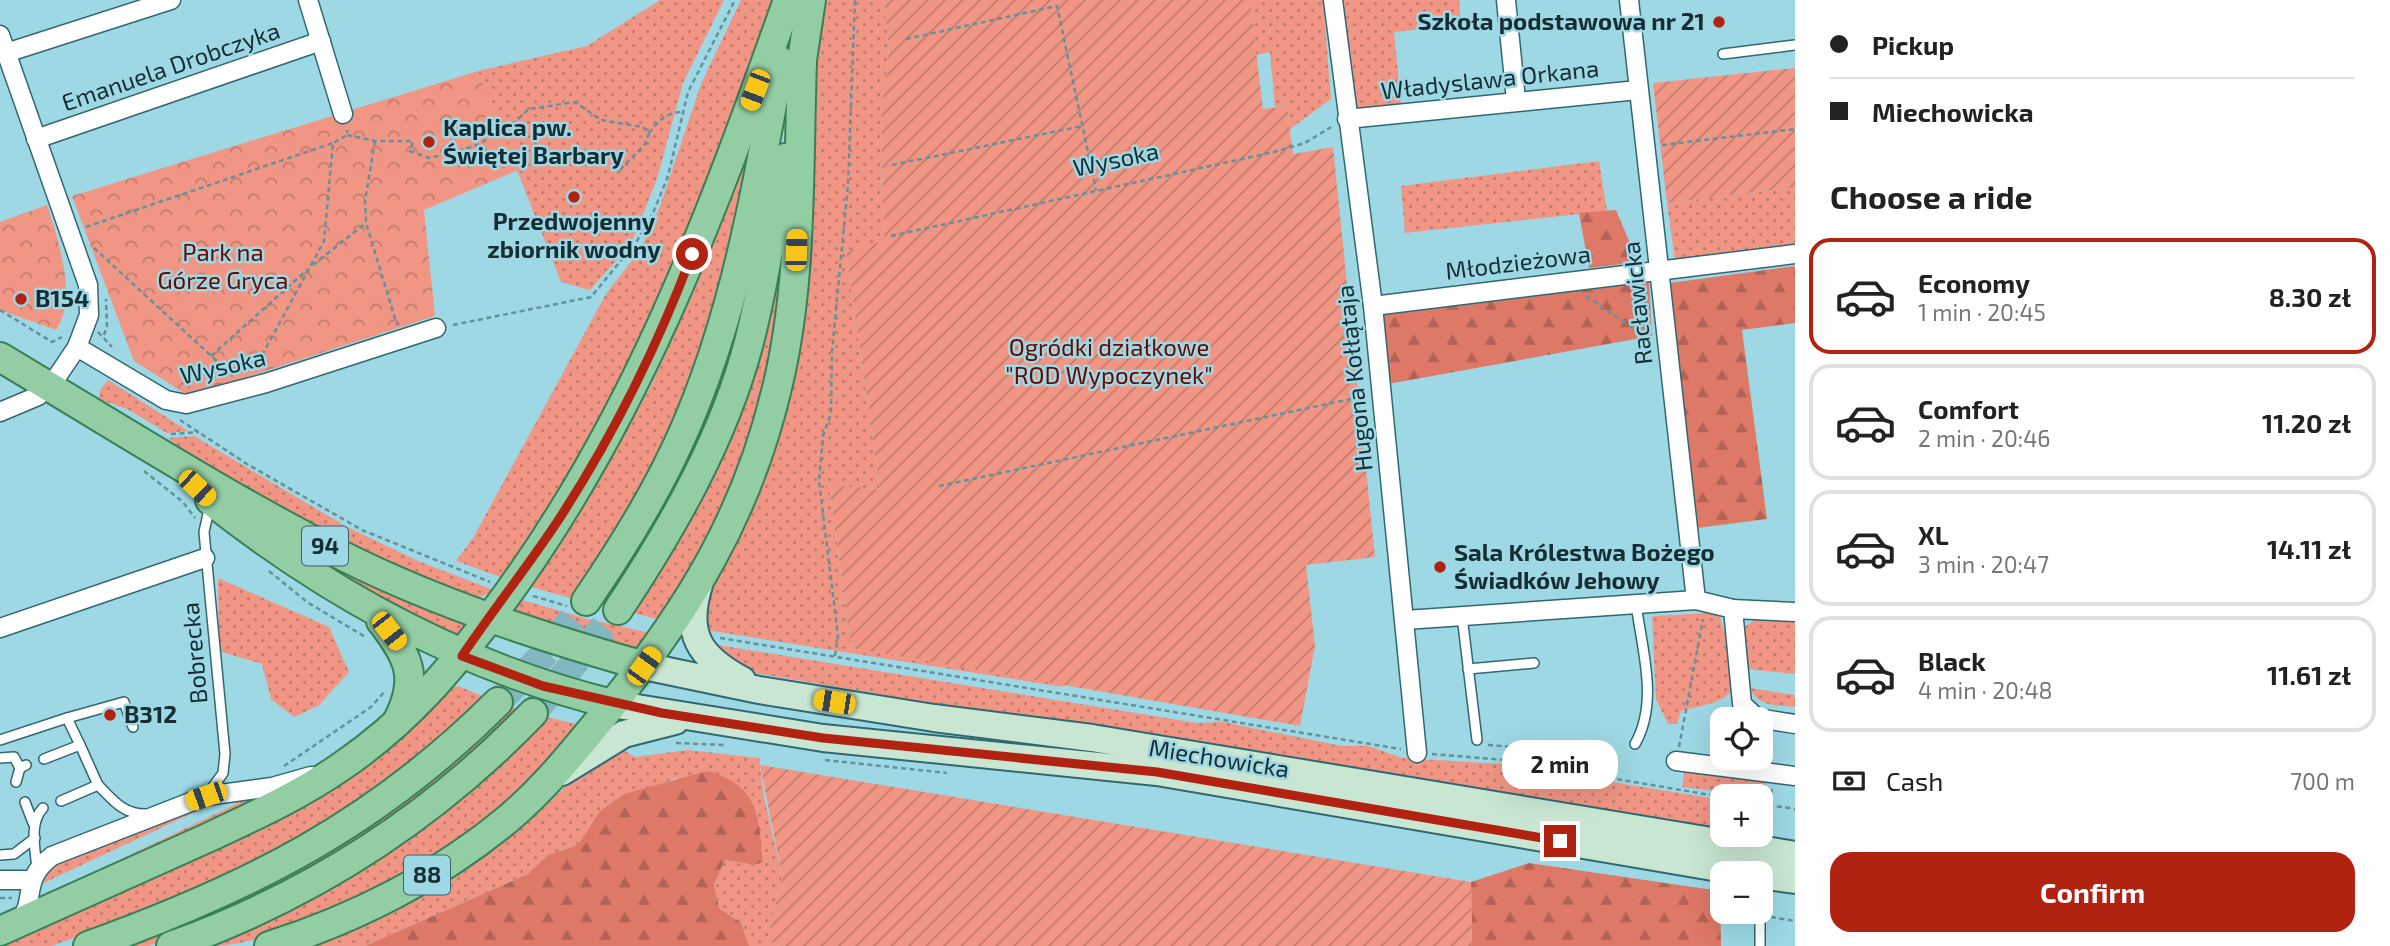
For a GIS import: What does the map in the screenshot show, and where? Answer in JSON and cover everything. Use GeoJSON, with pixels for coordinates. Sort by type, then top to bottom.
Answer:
{"type":"FeatureCollection","features":[{"type":"Feature","properties":{"kind":"main road"},"geometry":{"type":"LineString","coordinates":[[7,928],[240,822],[341,767],[394,727],[462,656],[511,589],[596,460],[652,351],[683,279],[790,0]]}},
{"type":"Feature","properties":{"kind":"main road"},"geometry":{"type":"LineString","coordinates":[[580,605],[632,532],[669,463],[716,345],[753,201],[790,0]]}},
{"type":"Feature","properties":{"kind":"main road"},"geometry":{"type":"LineString","coordinates":[[618,610],[653,558],[703,463],[729,405],[749,343],[802,63],[811,0]]}},
{"type":"Feature","properties":{"kind":"main road"},"geometry":{"type":"LineString","coordinates":[[644,666],[699,585],[738,507],[754,467],[773,404],[786,345],[796,250],[802,63]]}},
{"type":"Feature","properties":{"kind":"main road","name":"94"},"geometry":{"type":"LineString","coordinates":[[0,357],[48,386],[167,447],[346,558],[490,618],[644,666]]}},
{"type":"Feature","properties":{"kind":"main road","name":"94"},"geometry":{"type":"LineString","coordinates":[[167,447],[212,502],[375,614],[462,656]]}},
{"type":"Feature","properties":{"kind":"main road"},"geometry":{"type":"LineString","coordinates":[[699,585],[693,606],[695,634],[710,660],[759,690]]}},
{"type":"Feature","properties":{"kind":"main road"},"geometry":{"type":"LineString","coordinates":[[375,614],[402,649],[408,664],[409,696],[394,727]]}},
{"type":"Feature","properties":{"kind":"main road","name":"Miechowicka"},"geometry":{"type":"LineString","coordinates":[[462,656],[543,686],[612,704],[884,745],[1157,772],[1710,867]]}},
{"type":"Feature","properties":{"kind":"main road","name":"Miechowicka"},"geometry":{"type":"LineString","coordinates":[[644,666],[759,690],[1092,738],[1795,855]]}},
{"type":"Feature","properties":{"kind":"main road","name":"88"},"geometry":{"type":"LineString","coordinates":[[269,946],[377,903],[445,865],[509,818],[549,781],[644,666]]}},
{"type":"Feature","properties":{"kind":"main road"},"geometry":{"type":"LineString","coordinates":[[88,946],[215,898],[313,848],[412,779],[466,735],[498,702]]}},
{"type":"Feature","properties":{"kind":"main road"},"geometry":{"type":"LineString","coordinates":[[171,946],[284,899],[354,859],[442,797],[505,743],[533,713]]}},
{"type":"Feature","properties":{"kind":"main road"},"geometry":{"type":"LineString","coordinates":[[549,781],[603,745],[644,727],[675,721],[731,724]]}},
{"type":"Feature","properties":{"kind":"main road","name":"Miechowicka"},"geometry":{"type":"LineString","coordinates":[[1773,877],[1795,880]]}},
{"type":"Feature","properties":{"kind":"street"},"geometry":{"type":"LineString","coordinates":[[3,54],[171,0]]}},
{"type":"Feature","properties":{"kind":"street","name":"Emanuela Drobczyka"},"geometry":{"type":"LineString","coordinates":[[308,0],[345,120]]}},
{"type":"Feature","properties":{"kind":"street","name":"Hugona Kołłątaja"},"geometry":{"type":"LineString","coordinates":[[1333,0],[1373,306],[1417,753]]}},
{"type":"Feature","properties":{"kind":"street"},"geometry":{"type":"LineString","coordinates":[[1506,0],[1516,100]]}},
{"type":"Feature","properties":{"kind":"street","name":"Racławicka"},"geometry":{"type":"LineString","coordinates":[[1629,0],[1669,361],[1701,602]]}},
{"type":"Feature","properties":{"kind":"street"},"geometry":{"type":"LineString","coordinates":[[0,35],[3,54],[88,285],[89,315],[70,341],[48,386],[38,397],[0,412]]}},
{"type":"Feature","properties":{"kind":"street","name":"Emanuela Drobczyka"},"geometry":{"type":"LineString","coordinates":[[36,139],[321,41]]}},
{"type":"Feature","properties":{"kind":"street","name":"Władyslawa Orkana"},"geometry":{"type":"LineString","coordinates":[[1347,119],[1516,100],[1638,90]]}},
{"type":"Feature","properties":{"kind":"street","name":"Młodzieżowa"},"geometry":{"type":"LineString","coordinates":[[1373,306],[1795,254]]}},
{"type":"Feature","properties":{"kind":"street","name":"Wysoka"},"geometry":{"type":"LineString","coordinates":[[70,341],[175,404],[196,402],[266,383],[436,328]]}},
{"type":"Feature","properties":{"kind":"street"},"geometry":{"type":"LineString","coordinates":[[0,628],[205,558]]}},
{"type":"Feature","properties":{"kind":"street"},"geometry":{"type":"LineString","coordinates":[[1405,620],[1701,602],[1733,609],[1795,612]]}},
{"type":"Feature","properties":{"kind":"street"},"geometry":{"type":"LineString","coordinates":[[1733,609],[1742,704],[1757,718],[1795,724]]}},
{"type":"Feature","properties":{"kind":"street"},"geometry":{"type":"LineString","coordinates":[[1676,761],[1795,776]]}},
{"type":"Feature","properties":{"kind":"street"},"geometry":{"type":"LineString","coordinates":[[7,928],[25,912],[34,874],[52,856],[153,814],[206,796],[272,787],[341,767]]}},
{"type":"Feature","properties":{"kind":"street"},"geometry":{"type":"LineString","coordinates":[[0,880],[34,874]]}},
{"type":"Feature","properties":{"kind":"lane"},"geometry":{"type":"LineString","coordinates":[[1723,54],[1795,46]]}},
{"type":"Feature","properties":{"kind":"lane","name":"Bobrecka"},"geometry":{"type":"LineString","coordinates":[[206,796],[223,773],[225,754],[203,523],[212,502]]}},
{"type":"Feature","properties":{"kind":"lane"},"geometry":{"type":"LineString","coordinates":[[1635,744],[1644,729],[1649,699],[1636,604]]}},
{"type":"Feature","properties":{"kind":"lane"},"geometry":{"type":"LineString","coordinates":[[1462,616],[1476,740]]}},
{"type":"Feature","properties":{"kind":"lane"},"geometry":{"type":"LineString","coordinates":[[1468,669],[1534,663]]}},
{"type":"Feature","properties":{"kind":"lane"},"geometry":{"type":"LineString","coordinates":[[0,740],[124,702],[133,727]]}},
{"type":"Feature","properties":{"kind":"lane"},"geometry":{"type":"LineString","coordinates":[[67,718],[99,785],[119,807],[131,814],[153,814]]}},
{"type":"Feature","properties":{"kind":"lane"},"geometry":{"type":"LineString","coordinates":[[44,759],[80,745]]}},
{"type":"Feature","properties":{"kind":"lane"},"geometry":{"type":"LineString","coordinates":[[0,758],[14,757],[23,766],[16,782]]}},
{"type":"Feature","properties":{"kind":"lane"},"geometry":{"type":"LineString","coordinates":[[61,801],[99,785]]}},
{"type":"Feature","properties":{"kind":"lane"},"geometry":{"type":"LineString","coordinates":[[25,802],[35,827]]}},
{"type":"Feature","properties":{"kind":"lane"},"geometry":{"type":"LineString","coordinates":[[34,874],[36,815],[43,808]]}},
{"type":"Feature","properties":{"kind":"lane"},"geometry":{"type":"LineString","coordinates":[[0,855],[14,854],[28,847],[35,838]]}},
{"type":"Feature","properties":{"kind":"lane"},"geometry":{"type":"LineString","coordinates":[[1760,924],[1760,946]]}},
{"type":"Feature","properties":{"kind":"path"},"geometry":{"type":"LineString","coordinates":[[436,328],[591,297],[637,242],[653,213],[668,176],[688,92],[735,0]]}},
{"type":"Feature","properties":{"kind":"path"},"geometry":{"type":"LineString","coordinates":[[835,656],[838,636],[819,481],[823,436],[831,413],[832,351],[847,197],[855,0]]}},
{"type":"Feature","properties":{"kind":"path"},"geometry":{"type":"LineString","coordinates":[[906,38],[1057,6],[1096,190]]}},
{"type":"Feature","properties":{"kind":"path"},"geometry":{"type":"LineString","coordinates":[[79,229],[333,143],[347,135],[374,141],[413,141],[410,151],[429,158],[477,145],[511,125],[529,109],[575,102],[601,120],[643,127],[649,133]]}},
{"type":"Feature","properties":{"kind":"path"},"geometry":{"type":"LineString","coordinates":[[617,173],[645,144],[649,133],[666,116],[673,112],[684,112]]}},
{"type":"Feature","properties":{"kind":"path","name":"Wysoka"},"geometry":{"type":"LineString","coordinates":[[891,236],[1297,146],[1347,119]]}},
{"type":"Feature","properties":{"kind":"path"},"geometry":{"type":"LineString","coordinates":[[345,120],[347,135]]}},
{"type":"Feature","properties":{"kind":"path"},"geometry":{"type":"LineString","coordinates":[[892,164],[1082,125]]}},
{"type":"Feature","properties":{"kind":"path"},"geometry":{"type":"LineString","coordinates":[[1645,147],[1795,129]]}},
{"type":"Feature","properties":{"kind":"path"},"geometry":{"type":"LineString","coordinates":[[374,141],[365,201],[366,223],[401,338]]}},
{"type":"Feature","properties":{"kind":"path"},"geometry":{"type":"LineString","coordinates":[[91,245],[245,387],[324,242],[333,143]]}},
{"type":"Feature","properties":{"kind":"path"},"geometry":{"type":"LineString","coordinates":[[211,356],[310,267],[366,223]]}},
{"type":"Feature","properties":{"kind":"path"},"geometry":{"type":"LineString","coordinates":[[1564,281],[1632,327],[1669,361]]}},
{"type":"Feature","properties":{"kind":"path"},"geometry":{"type":"LineString","coordinates":[[0,310],[52,342],[70,341]]}},
{"type":"Feature","properties":{"kind":"path"},"geometry":{"type":"LineString","coordinates":[[939,486],[1382,393]]}},
{"type":"Feature","properties":{"kind":"path"},"geometry":{"type":"LineString","coordinates":[[177,418],[315,505],[362,530],[511,589],[580,605]]}},
{"type":"Feature","properties":{"kind":"path"},"geometry":{"type":"LineString","coordinates":[[167,447],[199,432]]}},
{"type":"Feature","properties":{"kind":"path"},"geometry":{"type":"LineString","coordinates":[[1676,761],[1701,602]]}},
{"type":"Feature","properties":{"kind":"path"},"geometry":{"type":"LineString","coordinates":[[695,634],[1193,716],[1324,734],[1417,753],[1538,766],[1710,795]]}},
{"type":"Feature","properties":{"kind":"path"},"geometry":{"type":"LineString","coordinates":[[1476,740],[1480,745],[1596,753]]}},
{"type":"Feature","properties":{"kind":"path"},"geometry":{"type":"LineString","coordinates":[[1538,766],[1541,749]]}},
{"type":"Feature","properties":{"kind":"path"},"geometry":{"type":"LineString","coordinates":[[1773,784],[1774,774]]}},
{"type":"Feature","properties":{"kind":"path"},"geometry":{"type":"LineString","coordinates":[[1773,805],[1795,809]]}},
{"type":"Feature","properties":{"kind":"path"},"geometry":{"type":"LineString","coordinates":[[1773,830],[1777,831]]}},
{"type":"Feature","properties":{"kind":"path"},"geometry":{"type":"LineString","coordinates":[[1773,915],[1795,921]]}},
{"type":"Feature","properties":{"kind":"green space"},"geometry":{"type":"Polygon","coordinates":[[[660,0],[724,0],[683,83],[657,179],[631,244],[590,290],[561,282],[478,71],[587,46],[660,0]]]}},
{"type":"Feature","properties":{"kind":"green space"},"geometry":{"type":"Polygon","coordinates":[[[741,0],[775,0],[764,40],[694,223],[632,359],[571,470],[503,578],[456,561],[473,538],[606,294],[640,250],[660,206],[701,84],[741,0]]]}},
{"type":"Feature","properties":{"kind":"green space"},"geometry":{"type":"Polygon","coordinates":[[[824,0],[884,0],[889,50],[881,112],[884,242],[846,251],[880,489],[829,486],[851,648],[1064,684],[1063,687],[700,629],[712,584],[744,522],[824,0]]]}},
{"type":"Feature","properties":{"kind":"green space","name":"Ogródki działkowe \"ROD Wypoczynek\""},"geometry":{"type":"Polygon","coordinates":[[[884,0],[1250,0],[1263,109],[1287,106],[1293,154],[1333,147],[1375,557],[1306,565],[1315,646],[1300,726],[851,648],[829,485],[880,489],[846,251],[884,241],[881,112],[889,50],[884,0]]]}},
{"type":"Feature","properties":{"kind":"green space"},"geometry":{"type":"Polygon","coordinates":[[[1250,0],[1323,0],[1331,99],[1290,129],[1287,106],[1275,107],[1270,52],[1256,55],[1250,0]]]}},
{"type":"Feature","properties":{"kind":"green space"},"geometry":{"type":"Polygon","coordinates":[[[1341,0],[1459,0],[1461,25],[1394,32],[1401,104],[1356,109],[1341,0]]]}},
{"type":"Feature","properties":{"kind":"green space"},"geometry":{"type":"Polygon","coordinates":[[[1795,68],[1795,187],[1667,203],[1653,83],[1795,68]]]}},
{"type":"Feature","properties":{"kind":"green space","name":"Park na Górze Gryca"},"geometry":{"type":"Polygon","coordinates":[[[478,71],[518,170],[424,210],[435,316],[189,396],[134,361],[72,196],[478,71]]]}},
{"type":"Feature","properties":{"kind":"green space"},"geometry":{"type":"Polygon","coordinates":[[[789,88],[767,228],[736,349],[697,452],[609,607],[594,603],[642,535],[789,88]]]}},
{"type":"Feature","properties":{"kind":"green space"},"geometry":{"type":"Polygon","coordinates":[[[765,91],[760,142],[703,346],[649,479],[585,584],[581,583],[570,598],[528,586],[588,500],[651,386],[698,282],[765,91]]]}},
{"type":"Feature","properties":{"kind":"green space"},"geometry":{"type":"Polygon","coordinates":[[[1599,161],[1607,211],[1405,233],[1401,186],[1599,161]]]}},
{"type":"Feature","properties":{"kind":"green space"},"geometry":{"type":"Polygon","coordinates":[[[1795,187],[1795,245],[1675,260],[1667,203],[1795,187]]]}},
{"type":"Feature","properties":{"kind":"green space"},"geometry":{"type":"Polygon","coordinates":[[[47,205],[64,268],[66,286],[62,317],[56,330],[0,310],[0,222],[47,205]]]}},
{"type":"Feature","properties":{"kind":"green space"},"geometry":{"type":"Polygon","coordinates":[[[1616,210],[1638,262],[1589,268],[1579,213],[1616,210]]]}},
{"type":"Feature","properties":{"kind":"green space"},"geometry":{"type":"Polygon","coordinates":[[[782,229],[787,273],[757,436],[667,622],[630,612],[760,354],[775,289],[782,229]]]}},
{"type":"Feature","properties":{"kind":"green space"},"geometry":{"type":"Polygon","coordinates":[[[1795,266],[1795,323],[1742,330],[1767,519],[1697,528],[1670,283],[1795,266]]]}},
{"type":"Feature","properties":{"kind":"green space"},"geometry":{"type":"Polygon","coordinates":[[[1649,282],[1652,336],[1388,384],[1383,315],[1649,282]]]}},
{"type":"Feature","properties":{"kind":"green space"},"geometry":{"type":"Polygon","coordinates":[[[108,380],[188,431],[167,433],[129,410],[99,399],[100,390],[108,380]]]}},
{"type":"Feature","properties":{"kind":"green space"},"geometry":{"type":"Polygon","coordinates":[[[194,436],[347,527],[418,561],[496,591],[474,599],[404,576],[206,469],[168,438],[194,436]]]}},
{"type":"Feature","properties":{"kind":"green space"},"geometry":{"type":"Polygon","coordinates":[[[291,542],[474,621],[459,638],[370,590],[291,542]]]}},
{"type":"Feature","properties":{"kind":"green space"},"geometry":{"type":"Polygon","coordinates":[[[218,578],[329,627],[349,672],[318,706],[294,717],[271,699],[262,664],[219,651],[218,578]]]}},
{"type":"Feature","properties":{"kind":"green space"},"geometry":{"type":"Polygon","coordinates":[[[516,598],[587,619],[659,635],[645,654],[512,618],[511,606],[516,598]]]}},
{"type":"Feature","properties":{"kind":"green space"},"geometry":{"type":"Polygon","coordinates":[[[1711,613],[1720,617],[1730,657],[1732,688],[1729,694],[1719,700],[1681,711],[1677,724],[1668,724],[1656,699],[1652,616],[1711,613]]]}},
{"type":"Feature","properties":{"kind":"green space"},"geometry":{"type":"Polygon","coordinates":[[[1759,617],[1795,617],[1795,674],[1748,669],[1740,642],[1743,628],[1759,617]]]}},
{"type":"Feature","properties":{"kind":"green space"},"geometry":{"type":"Polygon","coordinates":[[[706,643],[1197,723],[1223,722],[1342,746],[1368,746],[1403,758],[1503,764],[1710,798],[1710,833],[929,708],[874,693],[743,671],[706,643]]]}},
{"type":"Feature","properties":{"kind":"green space"},"geometry":{"type":"Polygon","coordinates":[[[458,686],[485,697],[419,761],[312,835],[156,910],[51,946],[1,946],[198,855],[413,726],[451,688],[458,686]]]}},
{"type":"Feature","properties":{"kind":"green space"},"geometry":{"type":"Polygon","coordinates":[[[1750,688],[1795,695],[1795,707],[1763,702],[1750,688]]]}},
{"type":"Feature","properties":{"kind":"green space"},"geometry":{"type":"Polygon","coordinates":[[[511,707],[523,711],[476,754],[370,837],[251,903],[149,946],[117,946],[205,911],[511,707]]]}},
{"type":"Feature","properties":{"kind":"green space"},"geometry":{"type":"Polygon","coordinates":[[[546,717],[585,726],[508,802],[457,842],[393,879],[281,931],[238,943],[204,946],[310,897],[386,854],[447,810],[546,717]]]}},
{"type":"Feature","properties":{"kind":"green space"},"geometry":{"type":"Polygon","coordinates":[[[620,748],[635,757],[688,750],[759,758],[764,797],[782,876],[767,941],[780,946],[749,946],[741,923],[719,908],[714,884],[725,860],[755,865],[762,862],[762,847],[676,778],[651,789],[624,794],[600,811],[578,845],[548,855],[528,874],[365,946],[311,946],[379,919],[456,877],[525,825],[579,774],[620,748]]]}},
{"type":"Feature","properties":{"kind":"green space"},"geometry":{"type":"Polygon","coordinates":[[[760,765],[1471,882],[1472,946],[780,946],[767,941],[782,876],[760,765]]]}},
{"type":"Feature","properties":{"kind":"green space"},"geometry":{"type":"Polygon","coordinates":[[[1685,768],[1767,777],[1766,784],[1710,784],[1710,790],[1682,787],[1685,768]]]}},
{"type":"Feature","properties":{"kind":"green space"},"geometry":{"type":"Polygon","coordinates":[[[707,771],[737,784],[753,804],[757,816],[763,862],[755,865],[725,860],[714,884],[719,908],[741,923],[749,946],[365,946],[528,874],[548,855],[578,845],[600,811],[624,794],[707,771]]]}},
{"type":"Feature","properties":{"kind":"green space"},"geometry":{"type":"Polygon","coordinates":[[[268,796],[32,902],[244,798],[268,796]]]}},
{"type":"Feature","properties":{"kind":"green space"},"geometry":{"type":"Polygon","coordinates":[[[214,803],[37,886],[47,870],[153,822],[214,803]]]}},
{"type":"Feature","properties":{"kind":"green space"},"geometry":{"type":"Polygon","coordinates":[[[1529,863],[1710,890],[1710,924],[1721,924],[1721,946],[1472,946],[1471,882],[1529,863]]]}},
{"type":"Feature","properties":{"kind":"tunnel"},"geometry":{"type":"LineString","coordinates":[[498,702],[550,648],[586,601]]}},
{"type":"Feature","properties":{"kind":"tunnel"},"geometry":{"type":"LineString","coordinates":[[533,713],[618,610]]}},
{"type":"Feature","properties":{"kind":"place","name":"Szkoła podstawowa nr 21"},"geometry":{"type":"Point","coordinates":[1719,22]}},
{"type":"Feature","properties":{"kind":"place","name":"Kaplica pw. Świętej Barbary"},"geometry":{"type":"Point","coordinates":[429,142]}},
{"type":"Feature","properties":{"kind":"place","name":"Przedwojenny zbiornik wodny"},"geometry":{"type":"Point","coordinates":[574,197]}},
{"type":"Feature","properties":{"kind":"place","name":"B154"},"geometry":{"type":"Point","coordinates":[21,299]}},
{"type":"Feature","properties":{"kind":"place","name":"Sala Królestwa Bożego Świadków Jehowy"},"geometry":{"type":"Point","coordinates":[1440,567]}},
{"type":"Feature","properties":{"kind":"place","name":"B312"},"geometry":{"type":"Point","coordinates":[110,715]}},
{"type":"Feature","properties":{"kind":"route"},"geometry":{"type":"LineString","coordinates":[[692,254],[652,351],[596,460],[530,564],[462,656],[543,686],[612,704],[662,713],[823,738],[1063,760],[1157,772],[1560,841]]}}]}
